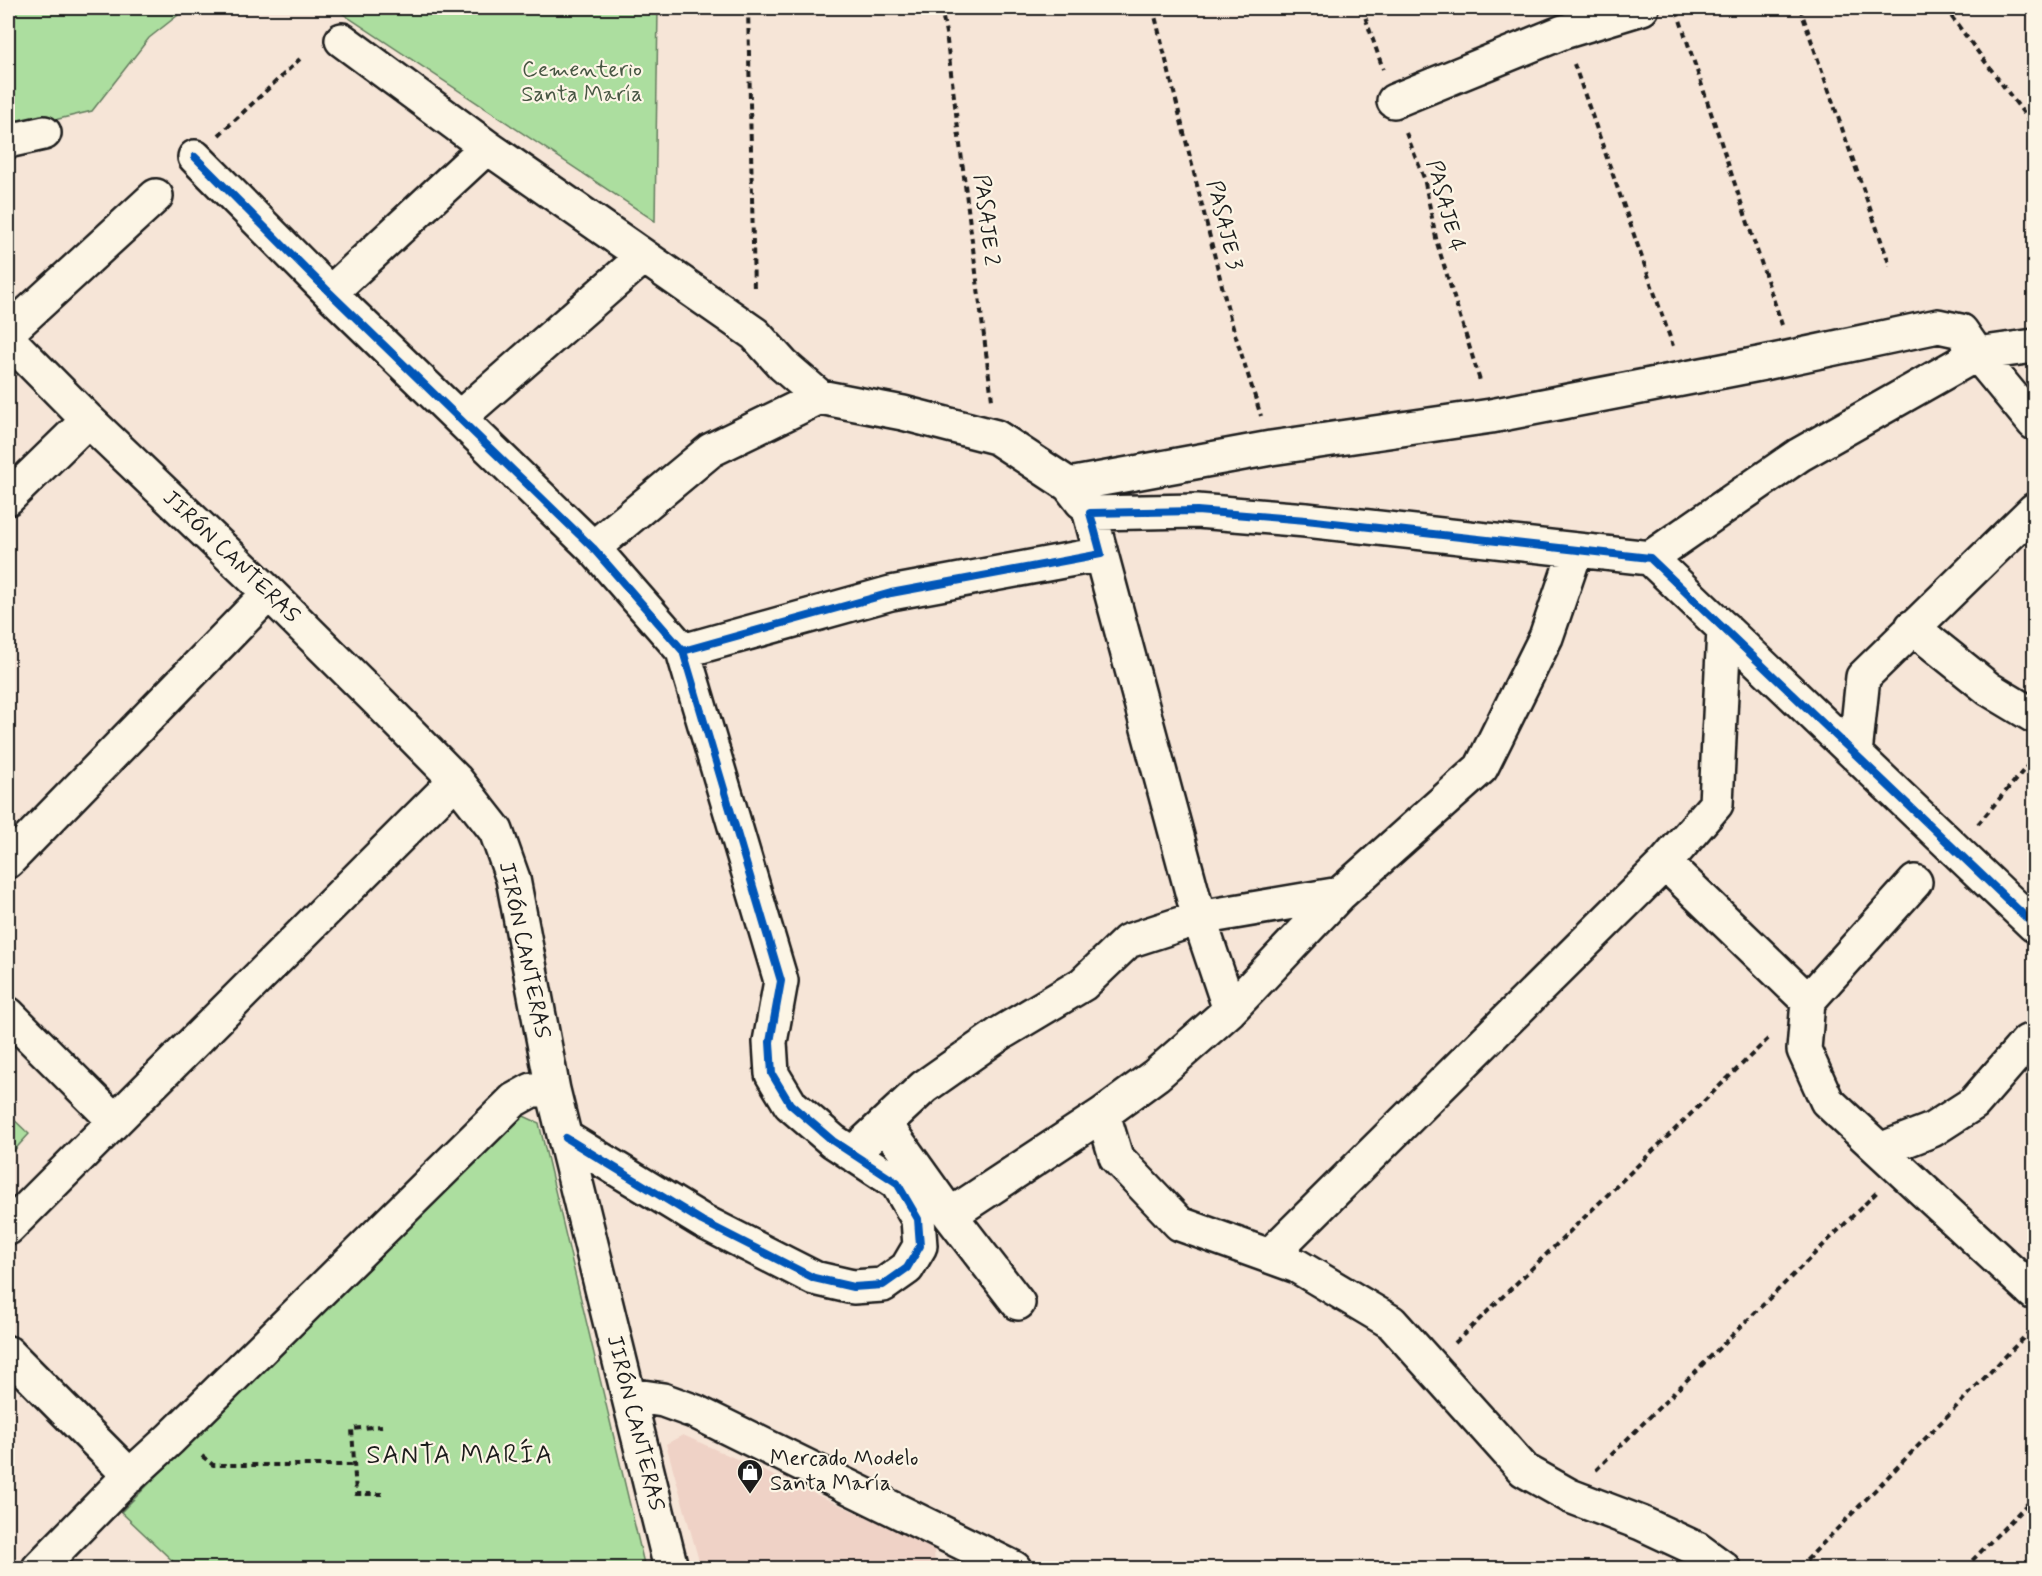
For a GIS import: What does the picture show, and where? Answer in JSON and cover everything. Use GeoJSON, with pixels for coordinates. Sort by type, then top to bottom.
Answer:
{"type":"FeatureCollection","features":[{"type":"Feature","properties":{"kind":"street"},"geometry":{"type":"LineString","coordinates":[[1394,101],[1562,17],[1642,8]]}},
{"type":"Feature","properties":{"kind":"street"},"geometry":{"type":"LineString","coordinates":[[342,40],[487,147],[755,334],[783,365],[820,397],[903,413],[996,437],[1069,485],[1090,513],[1199,918],[1230,1010]]}},
{"type":"Feature","properties":{"kind":"street"},"geometry":{"type":"LineString","coordinates":[[8,141],[44,133]]}},
{"type":"Feature","properties":{"kind":"street"},"geometry":{"type":"LineString","coordinates":[[330,293],[487,147]]}},
{"type":"Feature","properties":{"kind":"street"},"geometry":{"type":"LineString","coordinates":[[195,157],[330,293],[593,548],[682,651],[781,981],[770,1042],[772,1074],[790,1104],[833,1141],[897,1183],[918,1219],[920,1246],[907,1268],[883,1285],[853,1287],[814,1278],[702,1221],[566,1138]]}},
{"type":"Feature","properties":{"kind":"street"},"geometry":{"type":"LineString","coordinates":[[8,332],[156,196]]}},
{"type":"Feature","properties":{"kind":"street"},"geometry":{"type":"LineString","coordinates":[[459,418],[643,257]]}},
{"type":"Feature","properties":{"kind":"street"},"geometry":{"type":"LineString","coordinates":[[1069,485],[1271,448],[1491,416],[1938,326],[1961,331],[2034,423]]}},
{"type":"Feature","properties":{"kind":"street","name":"JIRÓN CANTERAS"},"geometry":{"type":"LineString","coordinates":[[8,339],[88,420],[269,592],[456,780],[496,831],[513,879],[553,1090],[671,1569]]}},
{"type":"Feature","properties":{"kind":"street"},"geometry":{"type":"LineString","coordinates":[[1650,558],[1799,455],[1977,354],[2034,346]]}},
{"type":"Feature","properties":{"kind":"street"},"geometry":{"type":"LineString","coordinates":[[593,548],[711,450],[820,397]]}},
{"type":"Feature","properties":{"kind":"street"},"geometry":{"type":"LineString","coordinates":[[8,498],[88,420]]}},
{"type":"Feature","properties":{"kind":"street"},"geometry":{"type":"LineString","coordinates":[[1855,754],[1863,677],[2034,510]]}},
{"type":"Feature","properties":{"kind":"street"},"geometry":{"type":"LineString","coordinates":[[1090,513],[1197,511],[1306,520],[1650,558],[2034,925]]}},
{"type":"Feature","properties":{"kind":"street"},"geometry":{"type":"LineString","coordinates":[[951,1215],[1103,1114],[1156,1075],[1230,1010],[1340,894],[1481,768],[1546,636],[1576,550]]}},
{"type":"Feature","properties":{"kind":"street"},"geometry":{"type":"LineString","coordinates":[[682,651],[891,593],[1101,554]]}},
{"type":"Feature","properties":{"kind":"street"},"geometry":{"type":"LineString","coordinates":[[8,861],[269,592]]}},
{"type":"Feature","properties":{"kind":"street"},"geometry":{"type":"LineString","coordinates":[[1912,627],[1989,689],[2034,716]]}},
{"type":"Feature","properties":{"kind":"street"},"geometry":{"type":"LineString","coordinates":[[1269,1256],[1665,863],[1716,804],[1724,628]]}},
{"type":"Feature","properties":{"kind":"street"},"geometry":{"type":"LineString","coordinates":[[8,1228],[456,780]]}},
{"type":"Feature","properties":{"kind":"street"},"geometry":{"type":"LineString","coordinates":[[1665,863],[1808,1001]]}},
{"type":"Feature","properties":{"kind":"street"},"geometry":{"type":"LineString","coordinates":[[1915,882],[1808,1001],[1804,1050],[1827,1101],[2034,1293]]}},
{"type":"Feature","properties":{"kind":"street"},"geometry":{"type":"LineString","coordinates":[[852,1154],[924,1087],[1001,1033],[1083,984],[1128,940],[1199,918],[1340,894]]}},
{"type":"Feature","properties":{"kind":"street"},"geometry":{"type":"LineString","coordinates":[[8,1014],[115,1121]]}},
{"type":"Feature","properties":{"kind":"street"},"geometry":{"type":"LineString","coordinates":[[1891,1159],[1974,1103],[2027,1042]]}},
{"type":"Feature","properties":{"kind":"street"},"geometry":{"type":"LineString","coordinates":[[39,1569],[130,1476],[514,1100],[532,1090],[553,1090]]}},
{"type":"Feature","properties":{"kind":"street"},"geometry":{"type":"LineString","coordinates":[[1103,1114],[1116,1157],[1180,1224],[1297,1266],[1392,1322],[1524,1470],[1570,1496],[1641,1523],[1696,1549],[1723,1569]]}},
{"type":"Feature","properties":{"kind":"street"},"geometry":{"type":"LineString","coordinates":[[885,1124],[1018,1303]]}},
{"type":"Feature","properties":{"kind":"street"},"geometry":{"type":"LineString","coordinates":[[8,1353],[130,1476]]}},
{"type":"Feature","properties":{"kind":"street"},"geometry":{"type":"LineString","coordinates":[[629,1395],[663,1400],[696,1412],[998,1565]]}},
{"type":"Feature","properties":{"kind":"path"},"geometry":{"type":"LineString","coordinates":[[748,8],[755,334]]}},
{"type":"Feature","properties":{"kind":"path"},"geometry":{"type":"LineString","coordinates":[[1676,8],[1793,357]]}},
{"type":"Feature","properties":{"kind":"path"},"geometry":{"type":"LineString","coordinates":[[1800,8],[1890,266]]}},
{"type":"Feature","properties":{"kind":"path"},"geometry":{"type":"LineString","coordinates":[[1945,8],[2034,127]]}},
{"type":"Feature","properties":{"kind":"path"},"geometry":{"type":"LineString","coordinates":[[1562,17],[1685,378]]}},
{"type":"Feature","properties":{"kind":"path"},"geometry":{"type":"LineString","coordinates":[[195,157],[303,56]]}},
{"type":"Feature","properties":{"kind":"path"},"geometry":{"type":"LineString","coordinates":[[1956,850],[2034,758]]}},
{"type":"Feature","properties":{"kind":"path"},"geometry":{"type":"LineString","coordinates":[[1431,1365],[1808,1001]]}},
{"type":"Feature","properties":{"kind":"path"},"geometry":{"type":"LineString","coordinates":[[1570,1496],[1891,1159]]}},
{"type":"Feature","properties":{"kind":"path"},"geometry":{"type":"LineString","coordinates":[[1799,1569],[2034,1326]]}},
{"type":"Feature","properties":{"kind":"path"},"geometry":{"type":"LineString","coordinates":[[382,1426],[352,1429],[356,1494],[384,1494]]}},
{"type":"Feature","properties":{"kind":"path"},"geometry":{"type":"LineString","coordinates":[[198,1452],[213,1465],[354,1465]]}},
{"type":"Feature","properties":{"kind":"path"},"geometry":{"type":"LineString","coordinates":[[1965,1569],[2034,1497]]}},
{"type":"Feature","properties":{"kind":"shaded area","name":"Mercado Modelo Santa María"},"geometry":{"type":"Polygon","coordinates":[[[683,1435],[934,1547],[935,1568],[701,1568],[666,1444],[683,1435]]]}},
{"type":"Feature","properties":{"kind":"green space"},"geometry":{"type":"Polygon","coordinates":[[[8,8],[187,8],[149,38],[92,111],[8,131],[8,8]]]}},
{"type":"Feature","properties":{"kind":"green space","name":"Cementerio Santa María"},"geometry":{"type":"Polygon","coordinates":[[[328,8],[658,8],[655,221],[337,10],[328,8]]]}},
{"type":"Feature","properties":{"kind":"green space"},"geometry":{"type":"Polygon","coordinates":[[[517,1113],[539,1123],[645,1568],[180,1568],[121,1512],[517,1113]]]}},
{"type":"Feature","properties":{"kind":"green space"},"geometry":{"type":"Polygon","coordinates":[[[8,1114],[29,1134],[8,1157],[8,1114]]]}},
{"type":"Feature","properties":{"kind":"cycle path"},"geometry":{"type":"LineString","coordinates":[[195,157],[330,293],[593,548],[683,651],[781,981],[770,1042],[772,1074],[790,1104],[833,1141],[897,1183],[918,1219],[920,1246],[907,1268],[883,1285],[853,1287],[814,1278],[702,1221],[566,1138]]}},
{"type":"Feature","properties":{"kind":"cycle path"},"geometry":{"type":"LineString","coordinates":[[683,651],[891,593],[1101,554],[1090,513],[1197,511],[1306,520],[1650,558],[2034,925]]}},
{"type":"Feature","properties":{"kind":"place","name":"Mercado Modelo Santa María"},"geometry":{"type":"Point","coordinates":[750,1495]}},
{"type":"Feature","properties":{"kind":"district","name":"SANTA MARÍA"},"geometry":{"type":"Point","coordinates":[460,1456]}}]}
